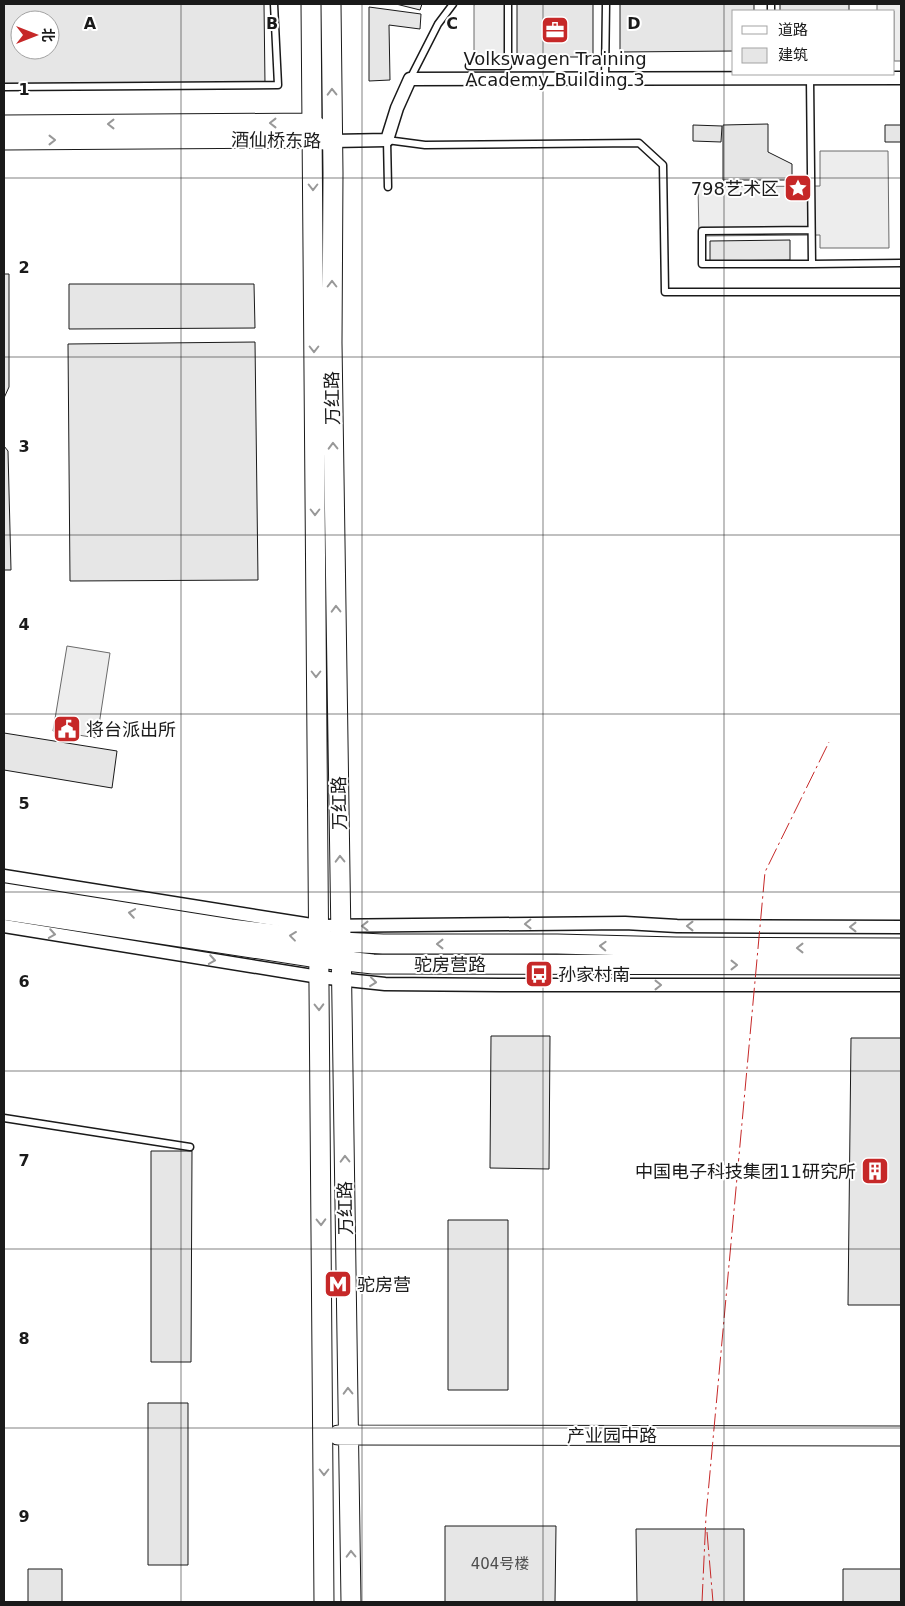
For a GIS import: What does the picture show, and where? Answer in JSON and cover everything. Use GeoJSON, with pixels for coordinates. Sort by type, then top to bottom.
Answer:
{"type":"FeatureCollection","features":[{"type":"Feature","properties":{"kind":"street","name":"万红路"},"geometry":{"type":"LineString","coordinates":[[312,4],[324,1602]]}},
{"type":"Feature","properties":{"kind":"street","name":"万红路"},"geometry":{"type":"LineString","coordinates":[[331,4],[332,343],[352,1602]]}},
{"type":"Feature","properties":{"kind":"street"},"geometry":{"type":"LineString","coordinates":[[332,141],[387,140],[397,108],[410,79],[605,79],[772,76],[810,79],[901,78]]}},
{"type":"Feature","properties":{"kind":"street","name":"酒仙桥东路"},"geometry":{"type":"LineString","coordinates":[[4,125],[313,130],[332,141]]}},
{"type":"Feature","properties":{"kind":"street","name":"酒仙桥东路"},"geometry":{"type":"LineString","coordinates":[[4,140],[313,130]]}},
{"type":"Feature","properties":{"kind":"street"},"geometry":{"type":"LineString","coordinates":[[4,876],[318,933]]}},
{"type":"Feature","properties":{"kind":"street","name":"驼房营路"},"geometry":{"type":"LineString","coordinates":[[4,893],[231,929],[318,933],[341,952],[373,964],[901,965]]}},
{"type":"Feature","properties":{"kind":"street","name":"驼房营路"},"geometry":{"type":"LineString","coordinates":[[4,910],[319,968],[341,952],[383,944],[557,944],[676,948],[901,948]]}},
{"type":"Feature","properties":{"kind":"street"},"geometry":{"type":"LineString","coordinates":[[341,952],[625,923],[677,926],[901,927]]}},
{"type":"Feature","properties":{"kind":"street"},"geometry":{"type":"LineString","coordinates":[[4,926],[319,968]]}},
{"type":"Feature","properties":{"kind":"street"},"geometry":{"type":"LineString","coordinates":[[341,952],[384,984],[901,985]]}},
{"type":"Feature","properties":{"kind":"street","name":"产业园中路"},"geometry":{"type":"LineString","coordinates":[[323,1435],[901,1436]]}},
{"type":"Feature","properties":{"kind":"lane"},"geometry":{"type":"LineString","coordinates":[[4,87],[278,85],[274,4]]}},
{"type":"Feature","properties":{"kind":"lane"},"geometry":{"type":"LineString","coordinates":[[410,79],[438,24],[453,4]]}},
{"type":"Feature","properties":{"kind":"lane"},"geometry":{"type":"LineString","coordinates":[[469,66],[508,66],[508,4]]}},
{"type":"Feature","properties":{"kind":"lane"},"geometry":{"type":"LineString","coordinates":[[605,79],[606,4]]}},
{"type":"Feature","properties":{"kind":"lane"},"geometry":{"type":"LineString","coordinates":[[810,79],[812,264]]}},
{"type":"Feature","properties":{"kind":"lane"},"geometry":{"type":"LineString","coordinates":[[388,187],[387,140],[425,145],[639,143],[663,165],[665,292],[901,292]]}},
{"type":"Feature","properties":{"kind":"lane"},"geometry":{"type":"LineString","coordinates":[[811,230],[702,231],[702,264],[901,263]]}},
{"type":"Feature","properties":{"kind":"lane"},"geometry":{"type":"LineString","coordinates":[[4,1118],[190,1147]]}},
{"type":"Feature","properties":{"kind":"shaded area"},"geometry":{"type":"Polygon","coordinates":[[[505,4],[506,63],[474,63],[474,5],[505,4]]]}},
{"type":"Feature","properties":{"kind":"shaded area"},"geometry":{"type":"Polygon","coordinates":[[[877,4],[901,4],[901,61],[895,61],[895,10],[877,10],[877,4]]]}},
{"type":"Feature","properties":{"kind":"shaded area"},"geometry":{"type":"Polygon","coordinates":[[[820,151],[888,151],[889,248],[820,248],[820,235],[699,236],[698,187],[820,186],[820,151]]]}},
{"type":"Feature","properties":{"kind":"shaded area"},"geometry":{"type":"Polygon","coordinates":[[[67,646],[110,653],[97,738],[53,731],[67,646]]]}},
{"type":"Feature","properties":{"kind":"building"},"geometry":{"type":"Polygon","coordinates":[[[4,4],[264,4],[265,84],[4,87],[4,4]]]}},
{"type":"Feature","properties":{"kind":"building"},"geometry":{"type":"Polygon","coordinates":[[[396,4],[422,4],[420,10],[396,4]]]}},
{"type":"Feature","properties":{"kind":"building","name":"Volkswagen Training Academy Building 3"},"geometry":{"type":"Polygon","coordinates":[[[517,4],[593,4],[593,57],[517,57],[517,4]]]}},
{"type":"Feature","properties":{"kind":"building"},"geometry":{"type":"Polygon","coordinates":[[[620,4],[754,4],[754,10],[732,10],[732,51],[620,52],[620,4]]]}},
{"type":"Feature","properties":{"kind":"building"},"geometry":{"type":"Polygon","coordinates":[[[780,4],[849,4],[849,10],[780,10],[780,4]]]}},
{"type":"Feature","properties":{"kind":"building"},"geometry":{"type":"Polygon","coordinates":[[[369,7],[421,14],[420,29],[389,25],[390,80],[369,81],[369,7]]]}},
{"type":"Feature","properties":{"kind":"building"},"geometry":{"type":"Polygon","coordinates":[[[768,124],[768,152],[792,164],[792,180],[723,180],[723,125],[768,124]]]}},
{"type":"Feature","properties":{"kind":"building"},"geometry":{"type":"Polygon","coordinates":[[[693,125],[722,126],[721,142],[693,141],[693,125]]]}},
{"type":"Feature","properties":{"kind":"building"},"geometry":{"type":"Polygon","coordinates":[[[885,125],[901,125],[901,142],[885,142],[885,125]]]}},
{"type":"Feature","properties":{"kind":"building"},"geometry":{"type":"Polygon","coordinates":[[[790,240],[790,260],[710,261],[710,241],[790,240]]]}},
{"type":"Feature","properties":{"kind":"building"},"geometry":{"type":"Polygon","coordinates":[[[4,274],[9,274],[9,387],[4,398],[4,274]]]}},
{"type":"Feature","properties":{"kind":"building"},"geometry":{"type":"Polygon","coordinates":[[[69,284],[254,284],[255,328],[69,329],[69,284]]]}},
{"type":"Feature","properties":{"kind":"building"},"geometry":{"type":"Polygon","coordinates":[[[255,342],[258,580],[70,581],[68,344],[255,342]]]}},
{"type":"Feature","properties":{"kind":"building"},"geometry":{"type":"Polygon","coordinates":[[[4,446],[8,451],[11,570],[4,570],[4,446]]]}},
{"type":"Feature","properties":{"kind":"building"},"geometry":{"type":"Polygon","coordinates":[[[4,733],[117,751],[112,788],[4,770],[4,733]]]}},
{"type":"Feature","properties":{"kind":"building"},"geometry":{"type":"Polygon","coordinates":[[[491,1036],[550,1036],[549,1169],[490,1168],[491,1036]]]}},
{"type":"Feature","properties":{"kind":"building","name":"中国电子科技集团11研究所"},"geometry":{"type":"Polygon","coordinates":[[[851,1038],[901,1038],[901,1305],[848,1305],[851,1038]]]}},
{"type":"Feature","properties":{"kind":"building"},"geometry":{"type":"Polygon","coordinates":[[[151,1151],[192,1151],[191,1362],[151,1362],[151,1151]]]}},
{"type":"Feature","properties":{"kind":"building"},"geometry":{"type":"Polygon","coordinates":[[[448,1220],[508,1220],[508,1390],[448,1390],[448,1220]]]}},
{"type":"Feature","properties":{"kind":"building"},"geometry":{"type":"Polygon","coordinates":[[[148,1403],[188,1403],[188,1565],[148,1565],[148,1403]]]}},
{"type":"Feature","properties":{"kind":"building"},"geometry":{"type":"Polygon","coordinates":[[[445,1526],[556,1526],[555,1602],[445,1602],[445,1526]]]}},
{"type":"Feature","properties":{"kind":"building"},"geometry":{"type":"Polygon","coordinates":[[[636,1529],[744,1529],[744,1602],[637,1602],[636,1529]]]}},
{"type":"Feature","properties":{"kind":"building"},"geometry":{"type":"Polygon","coordinates":[[[28,1569],[62,1569],[62,1602],[28,1602],[28,1569]]]}},
{"type":"Feature","properties":{"kind":"building"},"geometry":{"type":"Polygon","coordinates":[[[843,1569],[901,1569],[901,1602],[843,1602],[843,1569]]]}},
{"type":"Feature","properties":{"kind":"power"},"geometry":{"type":"LineString","coordinates":[[702,1602],[706,1516],[765,872],[829,742]]}},
{"type":"Feature","properties":{"kind":"power"},"geometry":{"type":"LineString","coordinates":[[707,1532],[713,1602]]}},
{"type":"Feature","properties":{"kind":"place","name":"Volkswagen Training Academy Building 3"},"geometry":{"type":"Point","coordinates":[555,30]}},
{"type":"Feature","properties":{"kind":"place","name":"798艺术区"},"geometry":{"type":"Point","coordinates":[798,188]}},
{"type":"Feature","properties":{"kind":"place","name":"将台派出所"},"geometry":{"type":"Point","coordinates":[67,729]}},
{"type":"Feature","properties":{"kind":"place","name":"孙家村南"},"geometry":{"type":"Point","coordinates":[539,974]}},
{"type":"Feature","properties":{"kind":"place","name":"中国电子科技集团11研究所"},"geometry":{"type":"Point","coordinates":[875,1171]}},
{"type":"Feature","properties":{"kind":"place","name":"驼房营"},"geometry":{"type":"Point","coordinates":[338,1284]}}]}
